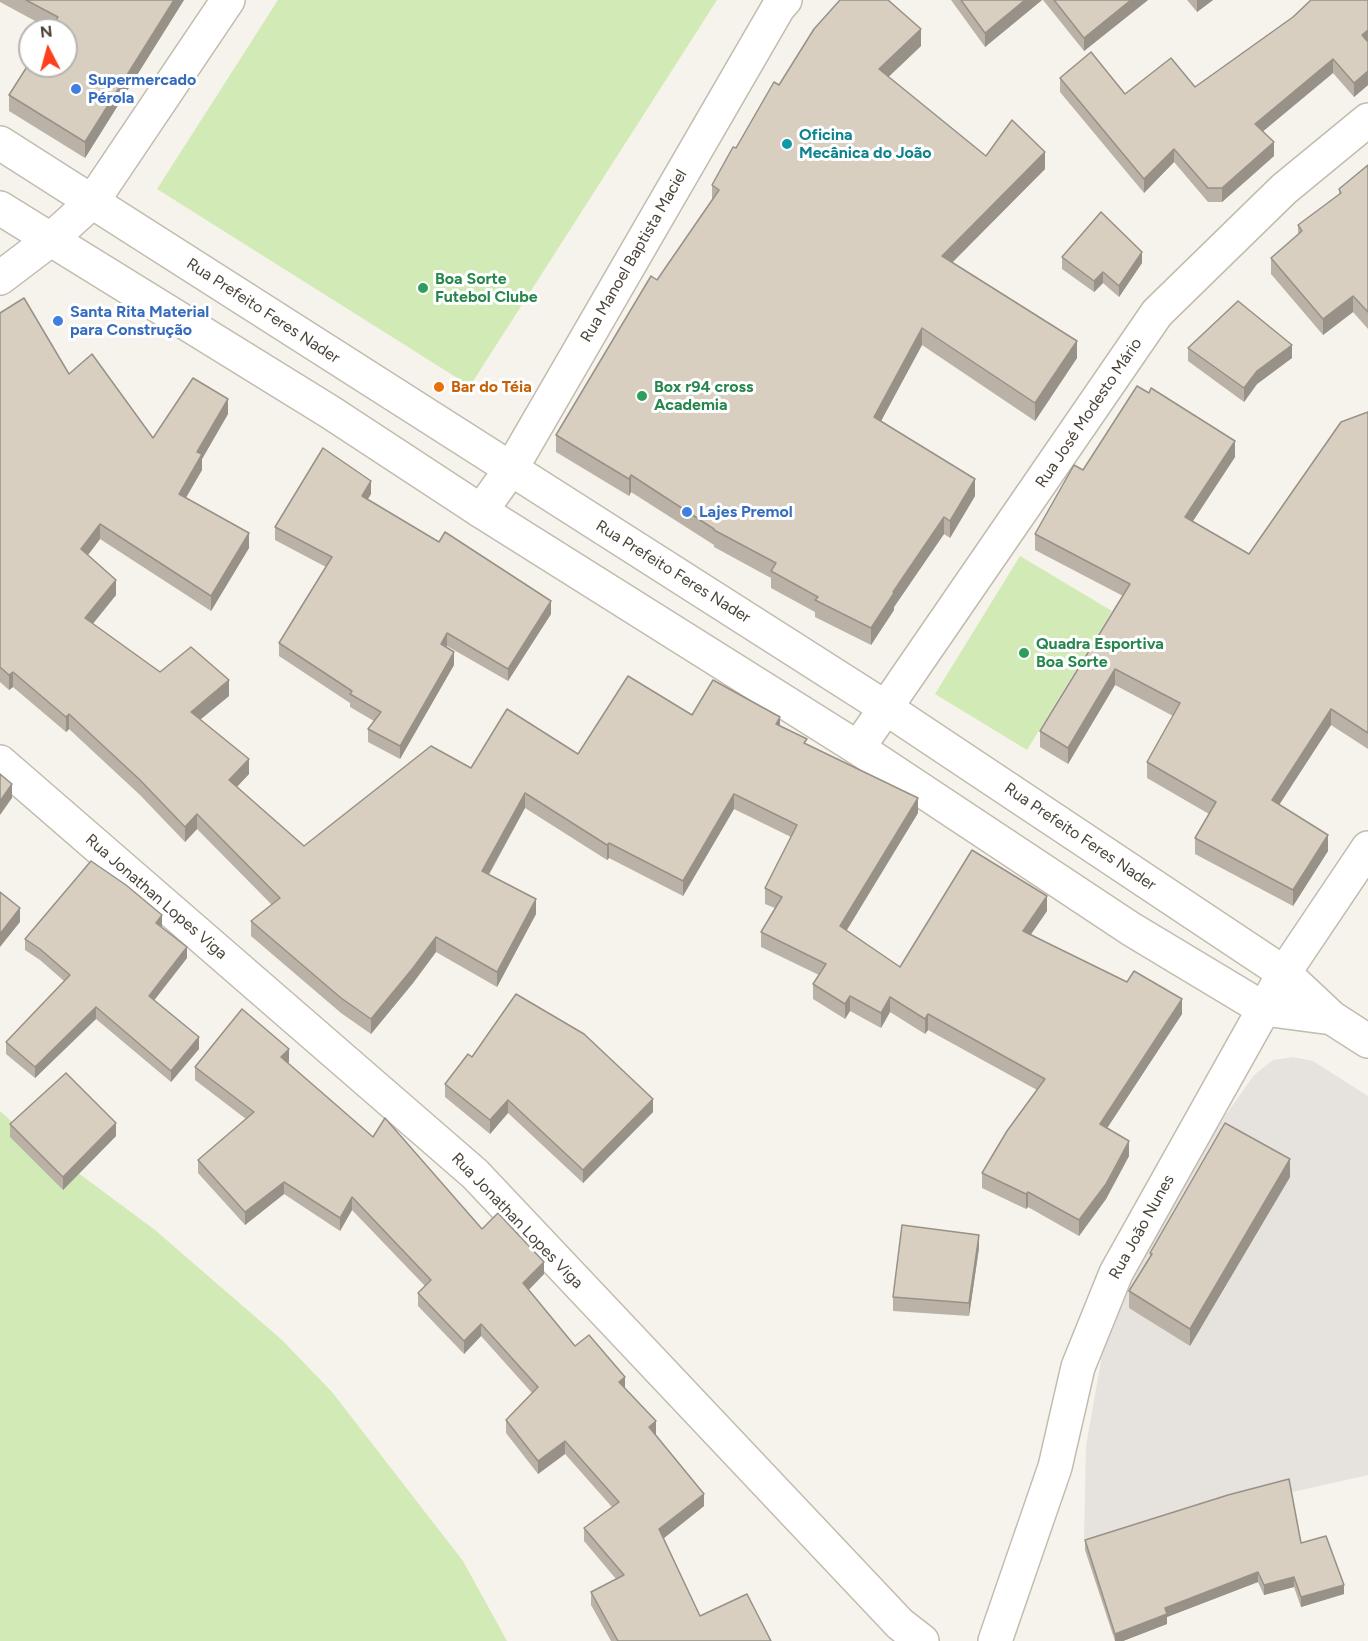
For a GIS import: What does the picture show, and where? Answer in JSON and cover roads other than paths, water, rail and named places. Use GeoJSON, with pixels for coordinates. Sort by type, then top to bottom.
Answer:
{"type":"FeatureCollection","features":[{"type":"Feature","properties":{"kind":"street"},"geometry":{"type":"LineString","coordinates":[[0,278],[50,240],[92,201],[228,0]]}},
{"type":"Feature","properties":{"kind":"street","name":"Rua Manoel Baptista Maciel"},"geometry":{"type":"LineString","coordinates":[[481,511],[511,469],[778,8],[785,0]]}},
{"type":"Feature","properties":{"kind":"street","name":"Rua José Modesto Mário"},"geometry":{"type":"LineString","coordinates":[[858,748],[1157,313],[1284,189],[1368,120]]}},
{"type":"Feature","properties":{"kind":"street","name":"Rua Prefeito Feres Nader"},"geometry":{"type":"LineString","coordinates":[[0,143],[886,708],[1284,973],[1332,1018],[1368,1041]]}},
{"type":"Feature","properties":{"kind":"street","name":"Rua Prefeito Feres Nader"},"geometry":{"type":"LineString","coordinates":[[0,208],[330,412],[481,511],[858,748],[1131,929],[1264,1009],[1332,1018]]}},
{"type":"Feature","properties":{"kind":"street","name":"Rua Jonathan Lopes Viga"},"geometry":{"type":"LineString","coordinates":[[0,762],[475,1174],[900,1624],[922,1641]]}},
{"type":"Feature","properties":{"kind":"street","name":"Rua João Nunes"},"geometry":{"type":"LineString","coordinates":[[995,1641],[1055,1467],[1078,1367],[1116,1273],[1284,973],[1368,848]]}},
{"type":"Feature","properties":{"kind":"place","name":"Supermercado Pérola"},"geometry":{"type":"Point","coordinates":[76,89]}},
{"type":"Feature","properties":{"kind":"place","name":"Oficina Mecânica do João"},"geometry":{"type":"Point","coordinates":[787,144]}},
{"type":"Feature","properties":{"kind":"place","name":"Boa Sorte Futebol Clube"},"geometry":{"type":"Point","coordinates":[423,288]}},
{"type":"Feature","properties":{"kind":"place","name":"Santa Rita Material para Construção"},"geometry":{"type":"Point","coordinates":[58,321]}},
{"type":"Feature","properties":{"kind":"place","name":"Bar do Téia"},"geometry":{"type":"Point","coordinates":[439,387]}},
{"type":"Feature","properties":{"kind":"place","name":"Box r94 cross Academia"},"geometry":{"type":"Point","coordinates":[642,396]}},
{"type":"Feature","properties":{"kind":"place","name":"Lajes Premol"},"geometry":{"type":"Point","coordinates":[687,512]}},
{"type":"Feature","properties":{"kind":"place","name":"Quadra Esportiva Boa Sorte"},"geometry":{"type":"Point","coordinates":[1024,653]}}]}
